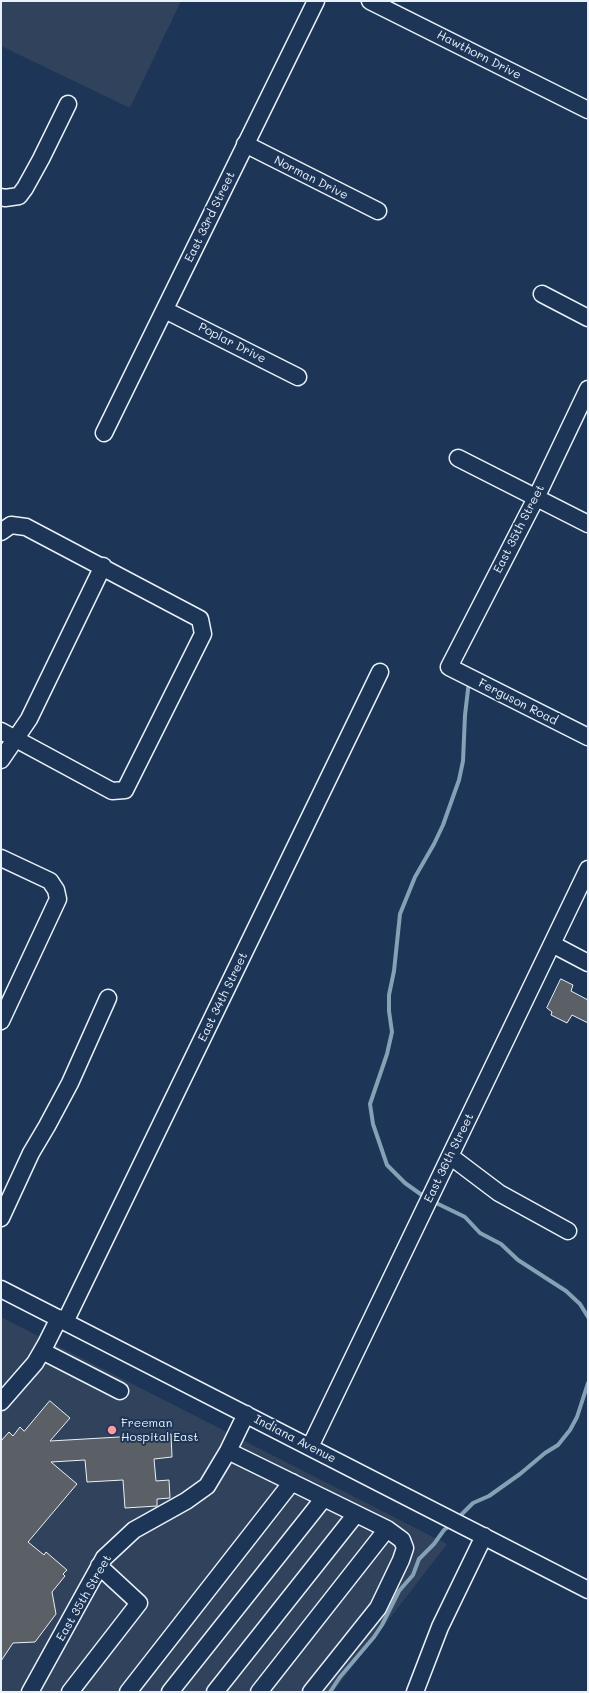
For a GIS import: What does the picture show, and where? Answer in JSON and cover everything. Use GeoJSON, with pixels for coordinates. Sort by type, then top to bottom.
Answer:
{"type":"FeatureCollection","features":[{"type":"Feature","properties":{"kind":"street","name":"East 33rd Street"},"geometry":{"type":"LineString","coordinates":[[104,433],[316,1]]}},
{"type":"Feature","properties":{"kind":"street","name":"Hawthorn Drive"},"geometry":{"type":"LineString","coordinates":[[370,1],[588,110]]}},
{"type":"Feature","properties":{"kind":"street"},"geometry":{"type":"LineString","coordinates":[[1,197],[5,198],[19,196],[25,188],[68,104]]}},
{"type":"Feature","properties":{"kind":"street","name":"Norman Drive"},"geometry":{"type":"LineString","coordinates":[[245,144],[378,211]]}},
{"type":"Feature","properties":{"kind":"street"},"geometry":{"type":"LineString","coordinates":[[542,294],[588,318]]}},
{"type":"Feature","properties":{"kind":"street","name":"Poplar Drive"},"geometry":{"type":"LineString","coordinates":[[165,310],[298,377]]}},
{"type":"Feature","properties":{"kind":"street","name":"East 35th Street"},"geometry":{"type":"LineString","coordinates":[[448,667],[536,498],[588,389]]}},
{"type":"Feature","properties":{"kind":"street"},"geometry":{"type":"LineString","coordinates":[[458,458],[588,524]]}},
{"type":"Feature","properties":{"kind":"street"},"geometry":{"type":"LineString","coordinates":[[1,532],[11,525],[26,526],[200,619],[203,634],[125,790],[112,791],[1,731]]}},
{"type":"Feature","properties":{"kind":"street"},"geometry":{"type":"LineString","coordinates":[[1,760],[29,719],[103,566]]}},
{"type":"Feature","properties":{"kind":"street","name":"Ferguson Road"},"geometry":{"type":"LineString","coordinates":[[448,667],[588,737]]}},
{"type":"Feature","properties":{"kind":"street","name":"East 34th Street"},"geometry":{"type":"LineString","coordinates":[[1,1402],[35,1363],[62,1320],[380,672]]}},
{"type":"Feature","properties":{"kind":"street"},"geometry":{"type":"LineString","coordinates":[[1,858],[50,881],[56,890],[58,899],[1,1021]]}},
{"type":"Feature","properties":{"kind":"street","name":"East 36th Street"},"geometry":{"type":"LineString","coordinates":[[310,1447],[588,869]]}},
{"type":"Feature","properties":{"kind":"street"},"geometry":{"type":"LineString","coordinates":[[552,944],[588,963]]}},
{"type":"Feature","properties":{"kind":"street"},"geometry":{"type":"LineString","coordinates":[[1,1218],[31,1153],[70,1083],[108,998]]}},
{"type":"Feature","properties":{"kind":"street"},"geometry":{"type":"LineString","coordinates":[[450,1156],[498,1193],[568,1231]]}},
{"type":"Feature","properties":{"kind":"street","name":"Indiana Avenue"},"geometry":{"type":"LineString","coordinates":[[1,1289],[588,1590]]}},
{"type":"Feature","properties":{"kind":"street"},"geometry":{"type":"LineString","coordinates":[[42,1351],[120,1391]]}},
{"type":"Feature","properties":{"kind":"street","name":"East 35th Street"},"geometry":{"type":"LineString","coordinates":[[30,1692],[104,1558],[116,1545],[134,1530],[186,1501],[207,1486],[228,1450],[246,1414]]}},
{"type":"Feature","properties":{"kind":"street"},"geometry":{"type":"LineString","coordinates":[[228,1450],[387,1529],[402,1540],[405,1548],[401,1560],[378,1608],[311,1692]]}},
{"type":"Feature","properties":{"kind":"street"},"geometry":{"type":"LineString","coordinates":[[128,1692],[292,1482]]}},
{"type":"Feature","properties":{"kind":"street"},"geometry":{"type":"LineString","coordinates":[[170,1692],[324,1498]]}},
{"type":"Feature","properties":{"kind":"street"},"geometry":{"type":"LineString","coordinates":[[215,1692],[356,1514]]}},
{"type":"Feature","properties":{"kind":"street"},"geometry":{"type":"LineString","coordinates":[[259,1692],[387,1529]]}},
{"type":"Feature","properties":{"kind":"street"},"geometry":{"type":"LineString","coordinates":[[415,1692],[440,1627],[484,1536]]}},
{"type":"Feature","properties":{"kind":"street"},"geometry":{"type":"LineString","coordinates":[[70,1692],[139,1603],[99,1566]]}},
{"type":"Feature","properties":{"kind":"shaded area"},"geometry":{"type":"Polygon","coordinates":[[[1,1],[181,1],[130,108],[1,46],[1,1]]]}},
{"type":"Feature","properties":{"kind":"shaded area","name":"Freeman Hospital East"},"geometry":{"type":"Polygon","coordinates":[[[1,1317],[447,1544],[333,1692],[1,1692],[1,1317]]]}},
{"type":"Feature","properties":{"kind":"building"},"geometry":{"type":"Polygon","coordinates":[[[561,979],[573,985],[571,991],[588,1000],[588,1023],[572,1015],[567,1023],[551,1015],[552,1012],[547,1008],[561,979]]]}},
{"type":"Feature","properties":{"kind":"building"},"geometry":{"type":"Polygon","coordinates":[[[50,1401],[70,1418],[50,1441],[171,1434],[172,1457],[154,1459],[156,1481],[169,1480],[170,1498],[157,1499],[157,1506],[125,1508],[123,1480],[87,1482],[85,1460],[51,1462],[77,1484],[28,1542],[44,1555],[46,1552],[67,1570],[63,1574],[65,1576],[52,1592],[56,1614],[35,1642],[13,1643],[1,1661],[1,1441],[9,1432],[13,1436],[20,1427],[24,1431],[50,1401]]]}},
{"type":"Feature","properties":{"kind":"waterway"},"geometry":{"type":"LineString","coordinates":[[426,1198],[405,1183],[387,1165],[373,1124],[370,1104],[387,1054],[392,1032],[389,1011],[389,995],[394,971],[400,914],[415,877],[443,825],[459,780],[463,761],[465,715],[469,681]]}},
{"type":"Feature","properties":{"kind":"waterway"},"geometry":{"type":"LineString","coordinates":[[432,1201],[465,1217],[480,1233],[501,1244],[518,1260],[566,1291],[580,1304],[588,1317]]}},
{"type":"Feature","properties":{"kind":"waterway"},"geometry":{"type":"LineString","coordinates":[[457,1519],[473,1503],[489,1496],[520,1474],[545,1453],[558,1445],[570,1430],[577,1417],[588,1383]]}},
{"type":"Feature","properties":{"kind":"waterway"},"geometry":{"type":"LineString","coordinates":[[330,1692],[340,1677],[374,1637],[382,1625],[399,1591],[413,1575],[419,1559],[434,1544],[444,1530],[452,1524]]}},
{"type":"Feature","properties":{"kind":"place","name":"Freeman Hospital East"},"geometry":{"type":"Point","coordinates":[112,1430]}}]}
